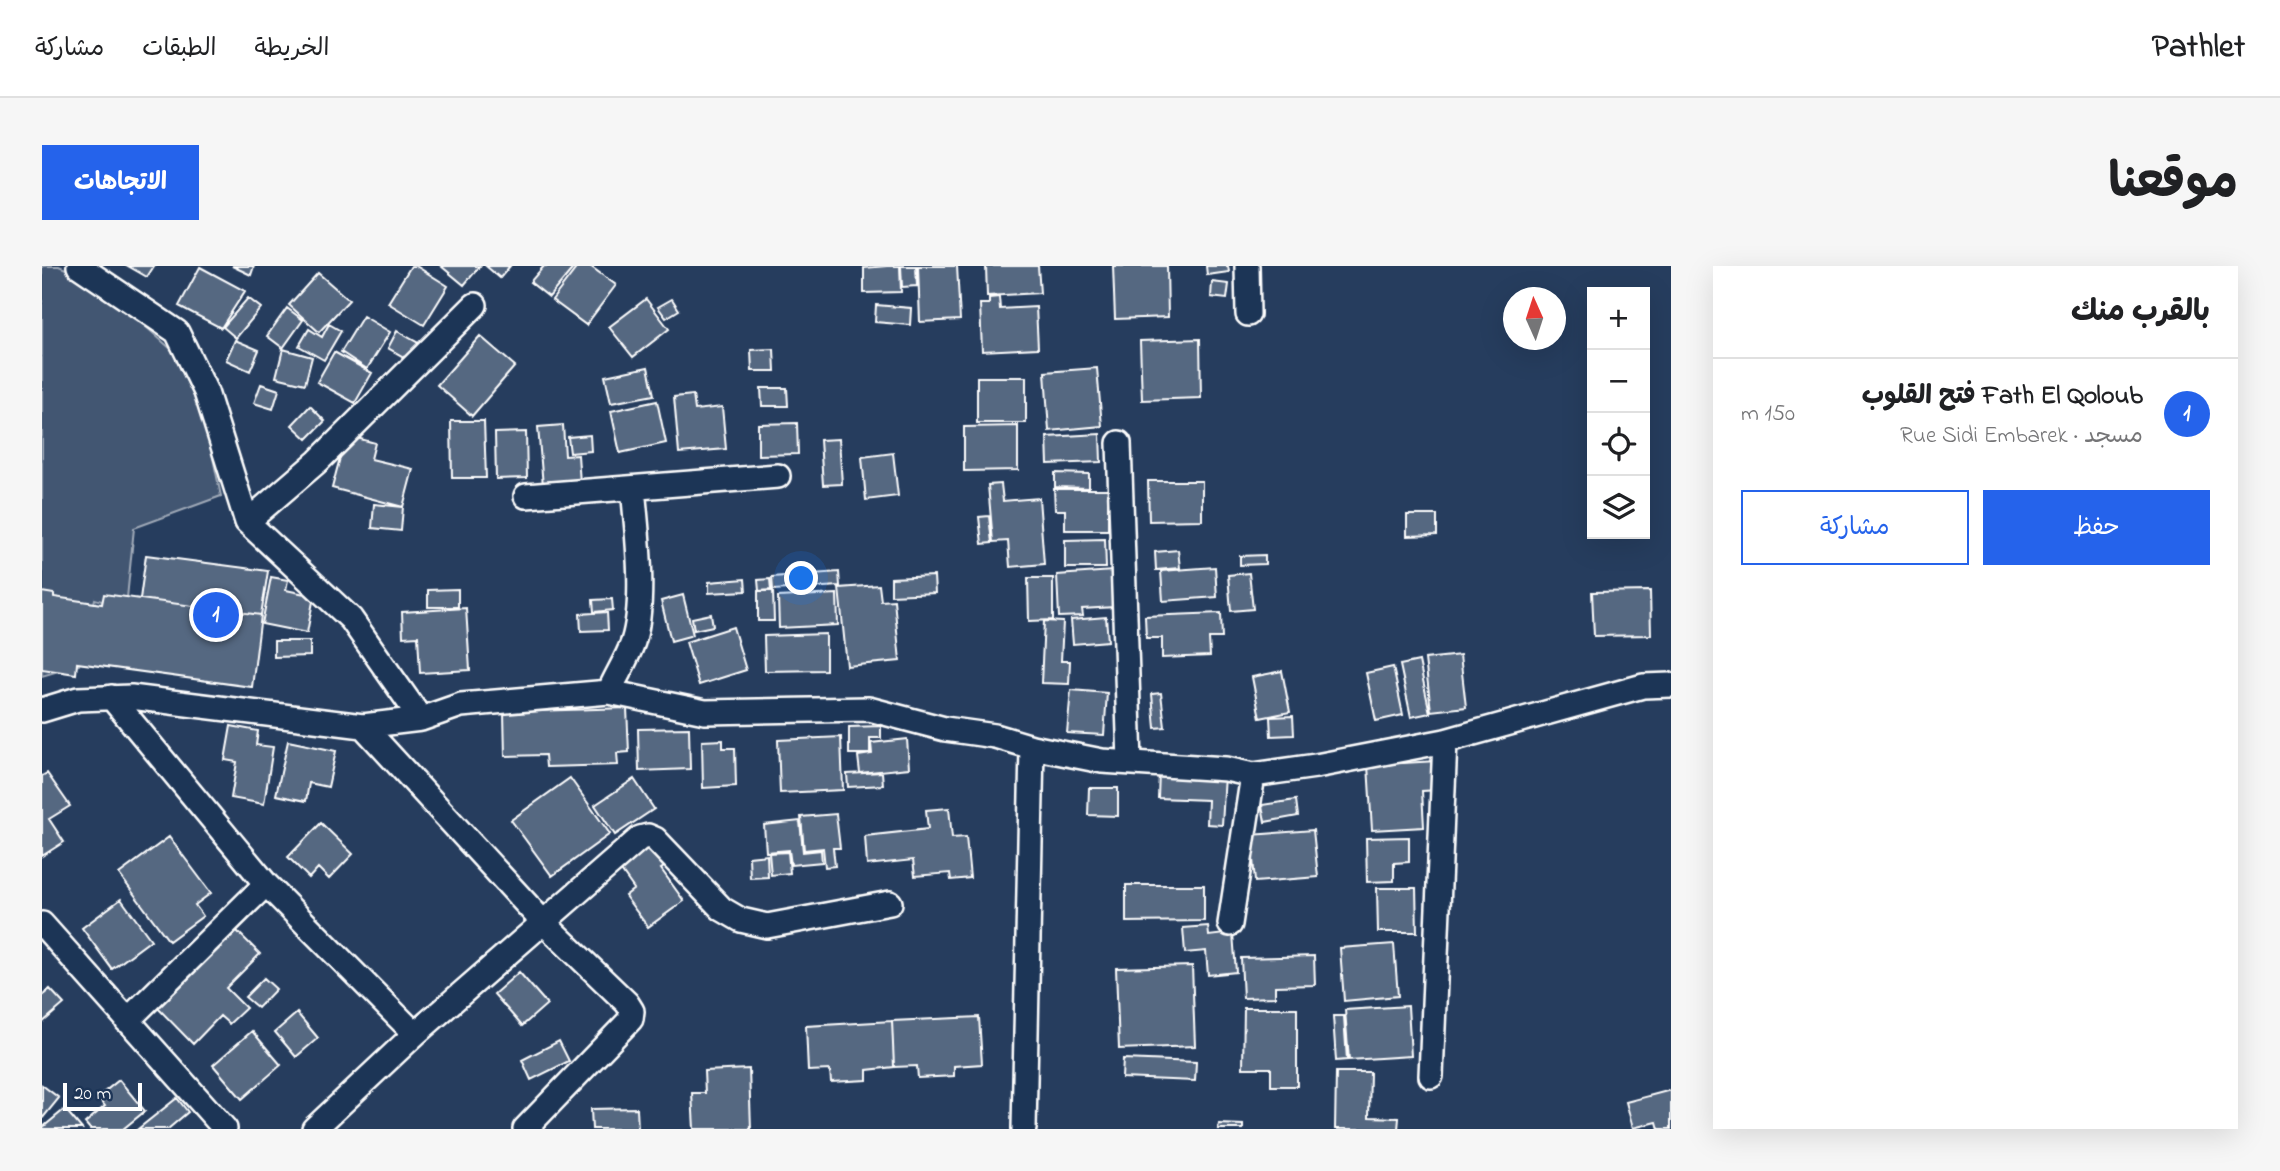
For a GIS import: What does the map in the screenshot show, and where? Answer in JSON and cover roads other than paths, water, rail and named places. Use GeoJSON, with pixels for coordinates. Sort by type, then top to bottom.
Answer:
{"type":"FeatureCollection","features":[{"type":"Feature","properties":{"kind":"street"},"geometry":{"type":"LineString","coordinates":[[79,266],[177,332],[206,392],[247,522],[351,619],[421,719]]}},
{"type":"Feature","properties":{"kind":"street"},"geometry":{"type":"LineString","coordinates":[[1247,266],[1248,314]]}},
{"type":"Feature","properties":{"kind":"street"},"geometry":{"type":"LineString","coordinates":[[247,522],[318,461],[475,305]]}},
{"type":"Feature","properties":{"kind":"street"},"geometry":{"type":"LineString","coordinates":[[1119,443],[1130,762]]}},
{"type":"Feature","properties":{"kind":"street"},"geometry":{"type":"LineString","coordinates":[[526,496],[778,477]]}},
{"type":"Feature","properties":{"kind":"street"},"geometry":{"type":"LineString","coordinates":[[609,692],[633,642],[638,603],[639,559],[633,488]]}},
{"type":"Feature","properties":{"kind":"street"},"geometry":{"type":"LineString","coordinates":[[42,710],[78,699],[131,697],[363,726],[421,719],[461,705],[609,692],[705,712],[869,709],[945,729],[995,736],[1032,747],[1102,761],[1226,769],[1253,775],[1317,766],[1445,741],[1643,686],[1671,685]]}},
{"type":"Feature","properties":{"kind":"street"},"geometry":{"type":"LineString","coordinates":[[111,697],[266,884],[415,1034]]}},
{"type":"Feature","properties":{"kind":"street"},"geometry":{"type":"LineString","coordinates":[[363,726],[542,921],[627,1003],[632,1012],[631,1019],[525,1129]]}},
{"type":"Feature","properties":{"kind":"street"},"geometry":{"type":"LineString","coordinates":[[1431,1076],[1445,741]]}},
{"type":"Feature","properties":{"kind":"street"},"geometry":{"type":"LineString","coordinates":[[1024,1129],[1032,747]]}},
{"type":"Feature","properties":{"kind":"street"},"geometry":{"type":"LineString","coordinates":[[1230,924],[1253,775]]}},
{"type":"Feature","properties":{"kind":"street"},"geometry":{"type":"LineString","coordinates":[[314,1129],[415,1034],[640,838],[648,836],[654,839],[722,909],[741,920],[767,926],[891,903]]}},
{"type":"Feature","properties":{"kind":"street"},"geometry":{"type":"LineString","coordinates":[[127,1021],[266,884]]}},
{"type":"Feature","properties":{"kind":"street"},"geometry":{"type":"LineString","coordinates":[[42,924],[225,1129]]}},
{"type":"Feature","properties":{"kind":"place","name":"Fath El Qoloub فتح القلوب"},"geometry":{"type":"Point","coordinates":[216,615]}}]}
